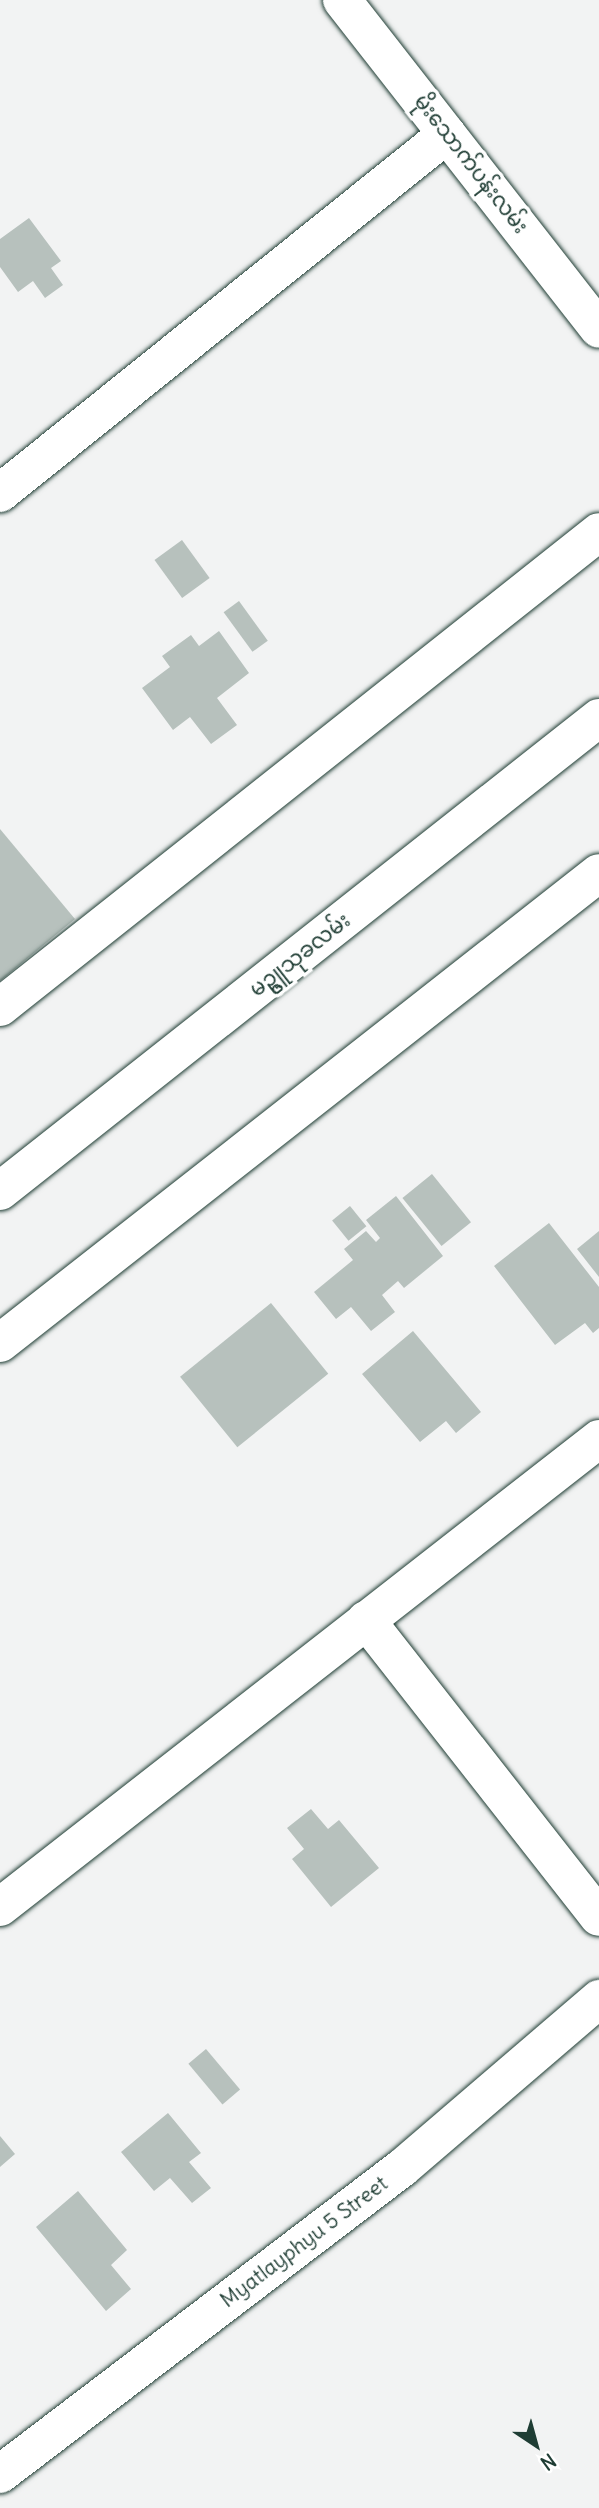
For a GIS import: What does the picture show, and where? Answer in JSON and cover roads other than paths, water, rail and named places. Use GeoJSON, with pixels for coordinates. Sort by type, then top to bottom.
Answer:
{"type":"FeatureCollection","features":[{"type":"Feature","properties":{"kind":"street","name":"မိုးသောက်ပန်းလမ်း"},"geometry":{"type":"LineString","coordinates":[[342,0],[599,329]]}},
{"type":"Feature","properties":{"kind":"street"},"geometry":{"type":"LineString","coordinates":[[0,493],[447,134]]}},
{"type":"Feature","properties":{"kind":"street"},"geometry":{"type":"LineString","coordinates":[[0,1007],[599,532]]}},
{"type":"Feature","properties":{"kind":"street","name":"မဥ္ဇူသုခလမ်း"},"geometry":{"type":"LineString","coordinates":[[0,1191],[599,718]]}},
{"type":"Feature","properties":{"kind":"street"},"geometry":{"type":"LineString","coordinates":[[0,1343],[599,873]]}},
{"type":"Feature","properties":{"kind":"street"},"geometry":{"type":"LineString","coordinates":[[0,1907],[599,1439]]}},
{"type":"Feature","properties":{"kind":"street"},"geometry":{"type":"LineString","coordinates":[[366,1620],[599,1917]]}},
{"type":"Feature","properties":{"kind":"street","name":"Myatlayphyu 5 Street"},"geometry":{"type":"LineString","coordinates":[[0,2474],[402,2168],[599,2000]]}}]}
